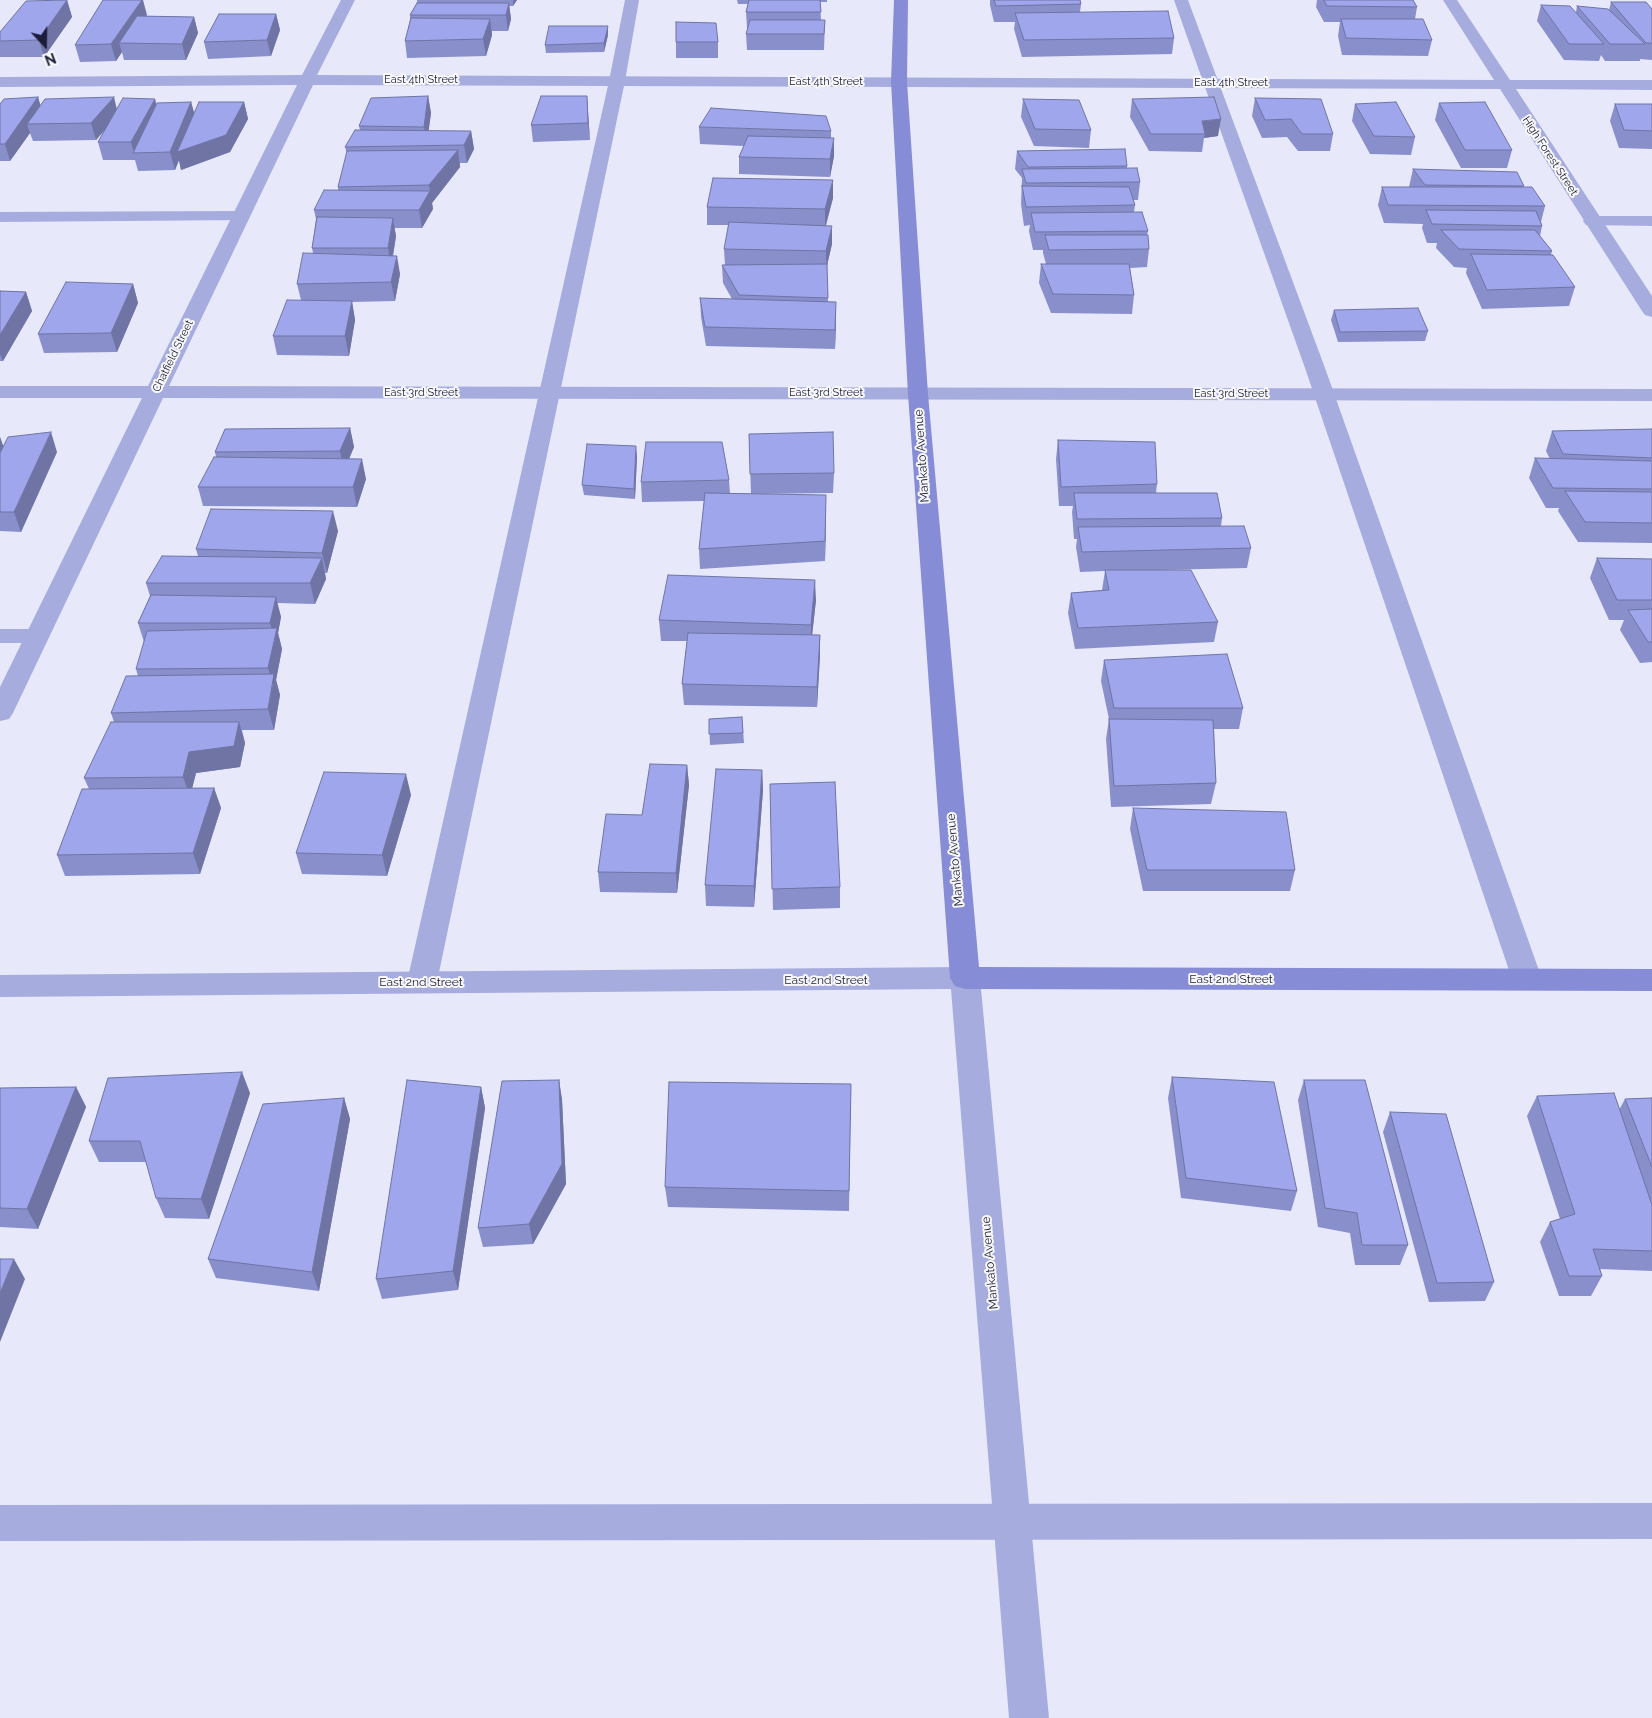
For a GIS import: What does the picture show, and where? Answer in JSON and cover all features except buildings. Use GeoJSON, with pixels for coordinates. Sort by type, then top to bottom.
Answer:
{"type":"FeatureCollection","features":[{"type":"Feature","properties":{"kind":"street","name":"Chatfield Street"},"geometry":{"type":"LineString","coordinates":[[0,713],[240,216],[348,0]]}},
{"type":"Feature","properties":{"kind":"street"},"geometry":{"type":"LineString","coordinates":[[422,982],[617,81],[632,0]]}},
{"type":"Feature","properties":{"kind":"street","name":"Mankato Avenue"},"geometry":{"type":"LineString","coordinates":[[901,0],[899,82],[918,394],[965,978],[1029,1718]]}},
{"type":"Feature","properties":{"kind":"street"},"geometry":{"type":"LineString","coordinates":[[1181,0],[1324,394],[1527,979]]}},
{"type":"Feature","properties":{"kind":"street","name":"High Forest Street"},"geometry":{"type":"LineString","coordinates":[[1450,0],[1652,312]]}},
{"type":"Feature","properties":{"kind":"street","name":"East 4th Street"},"geometry":{"type":"LineString","coordinates":[[0,82],[307,80],[1652,85]]}},
{"type":"Feature","properties":{"kind":"street"},"geometry":{"type":"LineString","coordinates":[[0,217],[240,216]]}},
{"type":"Feature","properties":{"kind":"street"},"geometry":{"type":"LineString","coordinates":[[1592,221],[1652,221]]}},
{"type":"Feature","properties":{"kind":"street","name":"East 3rd Street"},"geometry":{"type":"LineString","coordinates":[[0,392],[1652,395]]}},
{"type":"Feature","properties":{"kind":"street"},"geometry":{"type":"LineString","coordinates":[[0,636],[37,636]]}},
{"type":"Feature","properties":{"kind":"street","name":"East 2nd Street"},"geometry":{"type":"LineString","coordinates":[[0,986],[965,978],[1652,980]]}},
{"type":"Feature","properties":{"kind":"street"},"geometry":{"type":"LineString","coordinates":[[0,1523],[1652,1520]]}}]}
